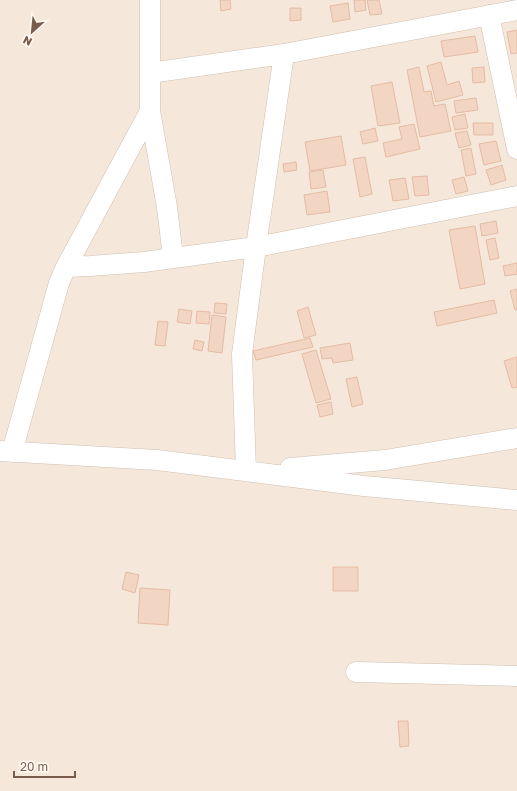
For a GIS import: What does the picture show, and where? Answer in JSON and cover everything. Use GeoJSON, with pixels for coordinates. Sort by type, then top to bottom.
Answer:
{"type":"FeatureCollection","features":[{"type":"Feature","properties":{"kind":"street"},"geometry":{"type":"LineString","coordinates":[[150,0],[150,111],[167,207],[169,232],[174,257]]}},
{"type":"Feature","properties":{"kind":"street"},"geometry":{"type":"LineString","coordinates":[[150,73],[284,54],[517,10]]}},
{"type":"Feature","properties":{"kind":"street"},"geometry":{"type":"LineString","coordinates":[[489,15],[517,149]]}},
{"type":"Feature","properties":{"kind":"street"},"geometry":{"type":"LineString","coordinates":[[246,471],[242,354],[284,54]]}},
{"type":"Feature","properties":{"kind":"street"},"geometry":{"type":"LineString","coordinates":[[150,111],[66,267],[53,303],[6,452],[157,460],[364,486],[517,500]]}},
{"type":"Feature","properties":{"kind":"street"},"geometry":{"type":"LineString","coordinates":[[66,267],[144,262],[256,247],[517,196]]}},
{"type":"Feature","properties":{"kind":"street"},"geometry":{"type":"LineString","coordinates":[[246,471],[385,460],[517,438]]}},
{"type":"Feature","properties":{"kind":"street"},"geometry":{"type":"LineString","coordinates":[[356,672],[517,676]]}},
{"type":"Feature","properties":{"kind":"shaded area"},"geometry":{"type":"Polygon","coordinates":[[[0,0],[517,0],[517,791],[0,791],[0,0]]]}},
{"type":"Feature","properties":{"kind":"building"},"geometry":{"type":"Polygon","coordinates":[[[220,0],[230,0],[231,9],[221,11],[220,0]]]}},
{"type":"Feature","properties":{"kind":"building"},"geometry":{"type":"Polygon","coordinates":[[[354,0],[365,0],[366,10],[355,12],[354,0]]]}},
{"type":"Feature","properties":{"kind":"building"},"geometry":{"type":"Polygon","coordinates":[[[367,0],[379,0],[382,14],[370,15],[367,0]]]}},
{"type":"Feature","properties":{"kind":"building"},"geometry":{"type":"Polygon","coordinates":[[[348,3],[350,19],[333,22],[330,6],[348,3]]]}},
{"type":"Feature","properties":{"kind":"building"},"geometry":{"type":"Polygon","coordinates":[[[290,8],[301,8],[301,20],[290,21],[290,8]]]}},
{"type":"Feature","properties":{"kind":"building"},"geometry":{"type":"Polygon","coordinates":[[[517,30],[517,53],[511,54],[507,32],[517,30]]]}},
{"type":"Feature","properties":{"kind":"building"},"geometry":{"type":"Polygon","coordinates":[[[475,36],[478,52],[444,57],[441,41],[475,36]]]}},
{"type":"Feature","properties":{"kind":"building"},"geometry":{"type":"Polygon","coordinates":[[[441,62],[447,85],[459,81],[463,95],[436,102],[427,66],[441,62]]]}},
{"type":"Feature","properties":{"kind":"building"},"geometry":{"type":"Polygon","coordinates":[[[419,67],[424,92],[431,91],[434,106],[445,104],[451,131],[420,137],[407,70],[419,67]]]}},
{"type":"Feature","properties":{"kind":"building"},"geometry":{"type":"Polygon","coordinates":[[[484,67],[485,82],[473,83],[472,68],[484,67]]]}},
{"type":"Feature","properties":{"kind":"building"},"geometry":{"type":"Polygon","coordinates":[[[392,82],[400,123],[378,126],[371,86],[392,82]]]}},
{"type":"Feature","properties":{"kind":"building"},"geometry":{"type":"Polygon","coordinates":[[[476,98],[478,110],[456,113],[454,101],[476,98]]]}},
{"type":"Feature","properties":{"kind":"building"},"geometry":{"type":"Polygon","coordinates":[[[465,114],[468,128],[455,130],[452,117],[465,114]]]}},
{"type":"Feature","properties":{"kind":"building"},"geometry":{"type":"Polygon","coordinates":[[[473,123],[493,123],[493,135],[474,135],[473,123]]]}},
{"type":"Feature","properties":{"kind":"building"},"geometry":{"type":"Polygon","coordinates":[[[414,124],[420,149],[386,157],[383,143],[402,139],[399,127],[414,124]]]}},
{"type":"Feature","properties":{"kind":"building"},"geometry":{"type":"Polygon","coordinates":[[[375,128],[378,141],[363,144],[360,132],[375,128]]]}},
{"type":"Feature","properties":{"kind":"building"},"geometry":{"type":"Polygon","coordinates":[[[467,131],[471,145],[459,148],[455,133],[467,131]]]}},
{"type":"Feature","properties":{"kind":"building"},"geometry":{"type":"Polygon","coordinates":[[[341,136],[346,165],[310,171],[305,142],[341,136]]]}},
{"type":"Feature","properties":{"kind":"building"},"geometry":{"type":"Polygon","coordinates":[[[496,141],[501,161],[484,165],[479,144],[496,141]]]}},
{"type":"Feature","properties":{"kind":"building"},"geometry":{"type":"Polygon","coordinates":[[[471,148],[476,174],[466,176],[461,150],[471,148]]]}},
{"type":"Feature","properties":{"kind":"building"},"geometry":{"type":"Polygon","coordinates":[[[365,157],[372,194],[360,197],[353,159],[365,157]]]}},
{"type":"Feature","properties":{"kind":"building"},"geometry":{"type":"Polygon","coordinates":[[[296,162],[297,170],[284,172],[283,164],[296,162]]]}},
{"type":"Feature","properties":{"kind":"building"},"geometry":{"type":"Polygon","coordinates":[[[502,165],[506,180],[491,185],[486,170],[502,165]]]}},
{"type":"Feature","properties":{"kind":"building"},"geometry":{"type":"Polygon","coordinates":[[[323,170],[326,187],[311,189],[309,172],[323,170]]]}},
{"type":"Feature","properties":{"kind":"building"},"geometry":{"type":"Polygon","coordinates":[[[427,176],[429,195],[415,196],[412,177],[427,176]]]}},
{"type":"Feature","properties":{"kind":"building"},"geometry":{"type":"Polygon","coordinates":[[[464,177],[468,191],[456,194],[452,180],[464,177]]]}},
{"type":"Feature","properties":{"kind":"building"},"geometry":{"type":"Polygon","coordinates":[[[405,178],[409,199],[393,201],[389,180],[405,178]]]}},
{"type":"Feature","properties":{"kind":"building"},"geometry":{"type":"Polygon","coordinates":[[[327,191],[330,212],[307,215],[304,195],[327,191]]]}},
{"type":"Feature","properties":{"kind":"building"},"geometry":{"type":"Polygon","coordinates":[[[496,221],[498,233],[482,236],[480,224],[496,221]]]}},
{"type":"Feature","properties":{"kind":"building"},"geometry":{"type":"Polygon","coordinates":[[[475,226],[485,284],[460,289],[449,230],[475,226]]]}},
{"type":"Feature","properties":{"kind":"building"},"geometry":{"type":"Polygon","coordinates":[[[495,238],[499,258],[490,260],[486,240],[495,238]]]}},
{"type":"Feature","properties":{"kind":"building"},"geometry":{"type":"Polygon","coordinates":[[[517,263],[517,274],[505,276],[503,266],[517,263]]]}},
{"type":"Feature","properties":{"kind":"building"},"geometry":{"type":"Polygon","coordinates":[[[517,289],[517,310],[515,310],[510,291],[517,289]]]}},
{"type":"Feature","properties":{"kind":"building"},"geometry":{"type":"Polygon","coordinates":[[[494,300],[497,313],[437,326],[434,312],[494,300]]]}},
{"type":"Feature","properties":{"kind":"building"},"geometry":{"type":"Polygon","coordinates":[[[215,303],[227,304],[226,314],[214,313],[215,303]]]}},
{"type":"Feature","properties":{"kind":"building"},"geometry":{"type":"Polygon","coordinates":[[[308,307],[316,335],[304,338],[297,311],[308,307]]]}},
{"type":"Feature","properties":{"kind":"building"},"geometry":{"type":"Polygon","coordinates":[[[179,309],[192,311],[190,324],[177,322],[179,309]]]}},
{"type":"Feature","properties":{"kind":"building"},"geometry":{"type":"Polygon","coordinates":[[[197,311],[210,312],[209,324],[196,323],[197,311]]]}},
{"type":"Feature","properties":{"kind":"building"},"geometry":{"type":"Polygon","coordinates":[[[212,315],[226,317],[222,353],[208,351],[212,315]]]}},
{"type":"Feature","properties":{"kind":"building"},"geometry":{"type":"Polygon","coordinates":[[[158,321],[168,322],[165,346],[155,345],[158,321]]]}},
{"type":"Feature","properties":{"kind":"building"},"geometry":{"type":"Polygon","coordinates":[[[310,338],[313,347],[256,360],[253,351],[310,338]]]}},
{"type":"Feature","properties":{"kind":"building"},"geometry":{"type":"Polygon","coordinates":[[[195,340],[204,342],[202,351],[193,349],[195,340]]]}},
{"type":"Feature","properties":{"kind":"building"},"geometry":{"type":"Polygon","coordinates":[[[350,343],[353,360],[333,363],[332,358],[322,359],[320,348],[350,343]]]}},
{"type":"Feature","properties":{"kind":"building"},"geometry":{"type":"Polygon","coordinates":[[[316,350],[331,399],[316,403],[302,354],[316,350]]]}},
{"type":"Feature","properties":{"kind":"building"},"geometry":{"type":"Polygon","coordinates":[[[517,357],[517,387],[512,388],[504,361],[517,357]]]}},
{"type":"Feature","properties":{"kind":"building"},"geometry":{"type":"Polygon","coordinates":[[[357,377],[363,404],[352,407],[346,379],[357,377]]]}},
{"type":"Feature","properties":{"kind":"building"},"geometry":{"type":"Polygon","coordinates":[[[331,402],[333,414],[320,417],[317,405],[331,402]]]}},
{"type":"Feature","properties":{"kind":"building"},"geometry":{"type":"Polygon","coordinates":[[[333,567],[358,567],[358,591],[333,591],[333,567]]]}},
{"type":"Feature","properties":{"kind":"building"},"geometry":{"type":"Polygon","coordinates":[[[126,572],[139,575],[135,593],[122,589],[126,572]]]}},
{"type":"Feature","properties":{"kind":"building"},"geometry":{"type":"Polygon","coordinates":[[[140,588],[170,590],[168,625],[138,623],[140,588]]]}},
{"type":"Feature","properties":{"kind":"building"},"geometry":{"type":"Polygon","coordinates":[[[398,721],[408,721],[409,746],[400,747],[398,721]]]}}]}
